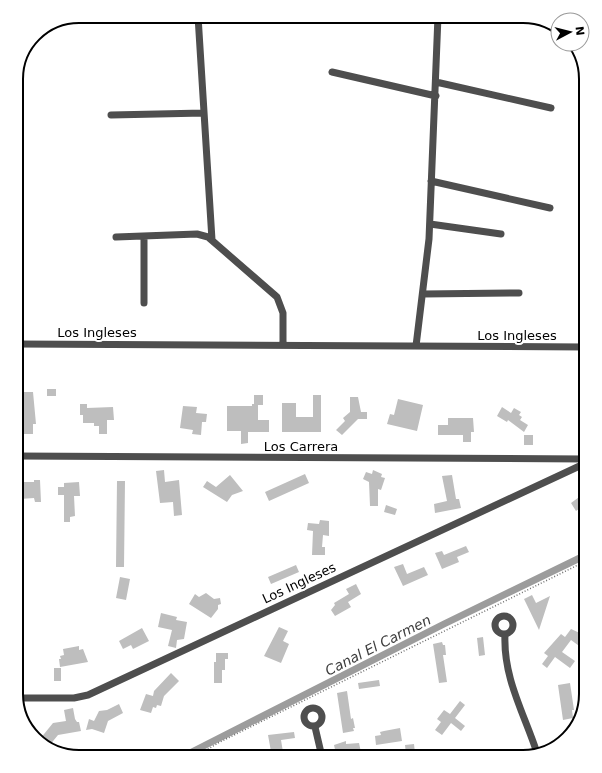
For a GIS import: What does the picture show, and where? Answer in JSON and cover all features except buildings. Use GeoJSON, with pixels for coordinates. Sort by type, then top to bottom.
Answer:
{"type":"FeatureCollection","features":[{"type":"Feature","properties":{"kind":"street"},"geometry":{"type":"LineString","coordinates":[[198,23],[212,240]]}},
{"type":"Feature","properties":{"kind":"street"},"geometry":{"type":"LineString","coordinates":[[416,346],[430,224],[438,23]]}},
{"type":"Feature","properties":{"kind":"street"},"geometry":{"type":"LineString","coordinates":[[332,72],[436,96]]}},
{"type":"Feature","properties":{"kind":"street"},"geometry":{"type":"LineString","coordinates":[[436,82],[552,108]]}},
{"type":"Feature","properties":{"kind":"street"},"geometry":{"type":"LineString","coordinates":[[111,115],[204,113]]}},
{"type":"Feature","properties":{"kind":"street"},"geometry":{"type":"LineString","coordinates":[[431,181],[550,208]]}},
{"type":"Feature","properties":{"kind":"street"},"geometry":{"type":"LineString","coordinates":[[430,224],[501,234]]}},
{"type":"Feature","properties":{"kind":"street"},"geometry":{"type":"LineString","coordinates":[[116,237],[197,234],[212,240],[277,297],[283,313],[283,345]]}},
{"type":"Feature","properties":{"kind":"street"},"geometry":{"type":"LineString","coordinates":[[144,236],[144,303]]}},
{"type":"Feature","properties":{"kind":"street"},"geometry":{"type":"LineString","coordinates":[[423,294],[519,293]]}},
{"type":"Feature","properties":{"kind":"street","name":"Los Ingleses"},"geometry":{"type":"LineString","coordinates":[[23,344],[579,347]]}},
{"type":"Feature","properties":{"kind":"street","name":"Los Carrera"},"geometry":{"type":"LineString","coordinates":[[23,456],[579,459]]}},
{"type":"Feature","properties":{"kind":"street","name":"Los Ingleses"},"geometry":{"type":"LineString","coordinates":[[23,698],[74,698],[94,692],[579,466]]}},
{"type":"Feature","properties":{"kind":"street"},"geometry":{"type":"LineString","coordinates":[[505,634],[506,657],[511,681],[535,749]]}},
{"type":"Feature","properties":{"kind":"street"},"geometry":{"type":"LineString","coordinates":[[316,727],[321,750]]}},
{"type":"Feature","properties":{"kind":"path"},"geometry":{"type":"LineString","coordinates":[[207,750],[218,743],[579,564]]}},
{"type":"Feature","properties":{"kind":"waterway","name":"Canal El Carmen"},"geometry":{"type":"LineString","coordinates":[[196,750],[444,624],[579,558]]}}]}
